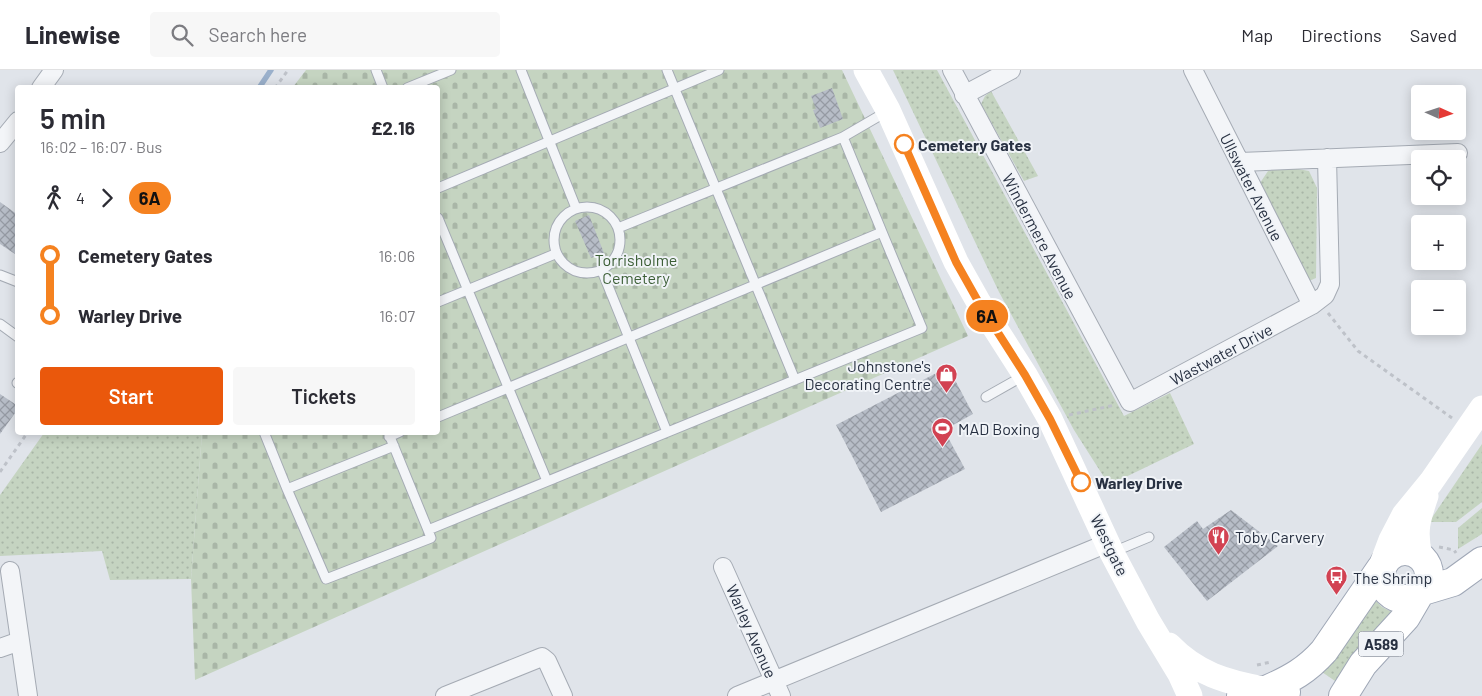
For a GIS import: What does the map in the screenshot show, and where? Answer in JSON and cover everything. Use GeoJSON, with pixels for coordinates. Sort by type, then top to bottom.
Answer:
{"type":"FeatureCollection","features":[{"type":"Feature","properties":{"kind":"main road","name":"A589"},"geometry":{"type":"LineString","coordinates":[[1421,557],[1458,559],[1482,548]]}},
{"type":"Feature","properties":{"kind":"main road","name":"A589"},"geometry":{"type":"LineString","coordinates":[[1258,692],[1286,682],[1307,669],[1324,651],[1386,558],[1396,551],[1408,550],[1421,557],[1427,564],[1428,582],[1406,617],[1363,664],[1343,696]]}},
{"type":"Feature","properties":{"kind":"main road"},"geometry":{"type":"LineString","coordinates":[[1382,566],[1380,575],[1383,587],[1392,596],[1409,599],[1422,592],[1453,582],[1482,561]]}},
{"type":"Feature","properties":{"kind":"main road"},"geometry":{"type":"LineString","coordinates":[[1258,692],[1285,692],[1295,696]]}},
{"type":"Feature","properties":{"kind":"street"},"geometry":{"type":"LineString","coordinates":[[43,85],[54,70]]}},
{"type":"Feature","properties":{"kind":"street","name":"Westgate"},"geometry":{"type":"LineString","coordinates":[[866,70],[888,110],[956,262],[1050,419],[1110,548],[1148,620],[1180,674],[1190,696]]}},
{"type":"Feature","properties":{"kind":"street","name":"Windermere Avenue"},"geometry":{"type":"LineString","coordinates":[[952,70],[1130,402]]}},
{"type":"Feature","properties":{"kind":"street"},"geometry":{"type":"LineString","coordinates":[[964,95],[1011,70]]}},
{"type":"Feature","properties":{"kind":"street","name":"Ullswater Avenue"},"geometry":{"type":"LineString","coordinates":[[1193,70],[1240,162],[1316,302]]}},
{"type":"Feature","properties":{"kind":"street"},"geometry":{"type":"LineString","coordinates":[[0,143],[15,125]]}},
{"type":"Feature","properties":{"kind":"street"},"geometry":{"type":"LineString","coordinates":[[1240,162],[1411,155]]}},
{"type":"Feature","properties":{"kind":"street"},"geometry":{"type":"LineString","coordinates":[[1316,302],[1326,295],[1330,284],[1327,158]]}},
{"type":"Feature","properties":{"kind":"street","name":"Wastwater Drive"},"geometry":{"type":"LineString","coordinates":[[1130,402],[1316,302]]}},
{"type":"Feature","properties":{"kind":"street"},"geometry":{"type":"LineString","coordinates":[[1382,566],[1398,524],[1431,482],[1475,418]]}},
{"type":"Feature","properties":{"kind":"street"},"geometry":{"type":"LineString","coordinates":[[1421,557],[1416,539],[1416,528],[1431,482]]}},
{"type":"Feature","properties":{"kind":"street"},"geometry":{"type":"LineString","coordinates":[[737,696],[777,688],[1110,548]]}},
{"type":"Feature","properties":{"kind":"street","name":"Warley Avenue"},"geometry":{"type":"LineString","coordinates":[[723,567],[777,688]]}},
{"type":"Feature","properties":{"kind":"street"},"geometry":{"type":"LineString","coordinates":[[10,570],[28,696]]}},
{"type":"Feature","properties":{"kind":"street","name":"Westgate"},"geometry":{"type":"LineString","coordinates":[[1148,620],[1176,652],[1190,663],[1207,673],[1258,692]]}},
{"type":"Feature","properties":{"kind":"street"},"geometry":{"type":"LineString","coordinates":[[0,648],[20,641]]}},
{"type":"Feature","properties":{"kind":"street"},"geometry":{"type":"LineString","coordinates":[[445,696],[542,657],[547,661],[563,696]]}},
{"type":"Feature","properties":{"kind":"lane"},"geometry":{"type":"LineString","coordinates":[[376,70],[382,85]]}},
{"type":"Feature","properties":{"kind":"lane"},"geometry":{"type":"LineString","coordinates":[[414,85],[451,70]]}},
{"type":"Feature","properties":{"kind":"lane"},"geometry":{"type":"LineString","coordinates":[[520,70],[576,208]]}},
{"type":"Feature","properties":{"kind":"lane"},"geometry":{"type":"LineString","coordinates":[[667,70],[795,380]]}},
{"type":"Feature","properties":{"kind":"lane"},"geometry":{"type":"LineString","coordinates":[[440,187],[719,70]]}},
{"type":"Feature","properties":{"kind":"lane"},"geometry":{"type":"LineString","coordinates":[[618,228],[843,137],[888,110]]}},
{"type":"Feature","properties":{"kind":"lane"},"geometry":{"type":"LineString","coordinates":[[428,530],[922,328],[843,137]]}},
{"type":"Feature","properties":{"kind":"lane"},"geometry":{"type":"LineString","coordinates":[[592,206],[609,215],[618,228],[620,248],[612,264],[602,271],[582,274],[567,268],[555,254],[553,235],[561,218],[576,208],[592,206]]}},
{"type":"Feature","properties":{"kind":"lane"},"geometry":{"type":"LineString","coordinates":[[440,223],[547,481]]}},
{"type":"Feature","properties":{"kind":"lane"},"geometry":{"type":"LineString","coordinates":[[440,416],[882,232]]}},
{"type":"Feature","properties":{"kind":"lane"},"geometry":{"type":"LineString","coordinates":[[440,301],[555,254]]}},
{"type":"Feature","properties":{"kind":"lane"},"geometry":{"type":"LineString","coordinates":[[602,271],[667,432]]}},
{"type":"Feature","properties":{"kind":"lane"},"geometry":{"type":"LineString","coordinates":[[0,275],[15,281]]}},
{"type":"Feature","properties":{"kind":"lane"},"geometry":{"type":"LineString","coordinates":[[0,324],[15,335]]}},
{"type":"Feature","properties":{"kind":"lane"},"geometry":{"type":"LineString","coordinates":[[986,397],[1025,375]]}},
{"type":"Feature","properties":{"kind":"lane"},"geometry":{"type":"LineString","coordinates":[[265,435],[286,489],[326,578],[431,538],[389,435]]}},
{"type":"Feature","properties":{"kind":"lane"},"geometry":{"type":"LineString","coordinates":[[286,489],[394,446]]}},
{"type":"Feature","properties":{"kind":"lane"},"geometry":{"type":"LineString","coordinates":[[1110,548],[1150,537]]}},
{"type":"Feature","properties":{"kind":"path"},"geometry":{"type":"LineString","coordinates":[[277,85],[288,70]]}},
{"type":"Feature","properties":{"kind":"path"},"geometry":{"type":"LineString","coordinates":[[1316,302],[1358,352],[1475,418]]}},
{"type":"Feature","properties":{"kind":"path"},"geometry":{"type":"LineString","coordinates":[[1050,419],[1130,402]]}},
{"type":"Feature","properties":{"kind":"path"},"geometry":{"type":"LineString","coordinates":[[0,472],[26,435]]}},
{"type":"Feature","properties":{"kind":"path"},"geometry":{"type":"LineString","coordinates":[[1252,665],[1260,665],[1275,660]]}},
{"type":"Feature","properties":{"kind":"green space","name":"Torrisholme Cemetery"},"geometry":{"type":"Polygon","coordinates":[[[306,70],[842,70],[968,336],[195,680],[191,579],[202,435],[440,435],[440,85],[295,85],[306,70]]]}},
{"type":"Feature","properties":{"kind":"green space"},"geometry":{"type":"Polygon","coordinates":[[[893,70],[937,70],[1124,416],[1170,393],[1194,444],[1109,485],[1074,430],[999,292],[893,70]]]}},
{"type":"Feature","properties":{"kind":"green space"},"geometry":{"type":"Polygon","coordinates":[[[991,91],[1038,176],[1024,181],[981,104],[985,96],[991,91]]]}},
{"type":"Feature","properties":{"kind":"green space"},"geometry":{"type":"Polygon","coordinates":[[[1287,167],[1309,171],[1317,188],[1316,278],[1309,281],[1260,183],[1268,171],[1287,167]]]}},
{"type":"Feature","properties":{"kind":"green space"},"geometry":{"type":"Polygon","coordinates":[[[43,435],[202,435],[191,579],[110,580],[102,551],[0,556],[0,495],[43,435]]]}},
{"type":"Feature","properties":{"kind":"green space"},"geometry":{"type":"Polygon","coordinates":[[[1482,444],[1482,502],[1456,522],[1429,522],[1482,444]]]}},
{"type":"Feature","properties":{"kind":"green space"},"geometry":{"type":"Polygon","coordinates":[[[1482,508],[1482,534],[1458,549],[1458,528],[1482,508]]]}},
{"type":"Feature","properties":{"kind":"green space"},"geometry":{"type":"Polygon","coordinates":[[[1372,597],[1382,607],[1394,613],[1338,683],[1319,670],[1372,597]]]}},
{"type":"Feature","properties":{"kind":"building"},"geometry":{"type":"Polygon","coordinates":[[[832,88],[843,119],[820,128],[813,110],[816,109],[811,96],[832,88]]]}},
{"type":"Feature","properties":{"kind":"building"},"geometry":{"type":"Polygon","coordinates":[[[0,202],[15,213],[15,254],[0,244],[0,202]]]}},
{"type":"Feature","properties":{"kind":"building"},"geometry":{"type":"Polygon","coordinates":[[[589,215],[604,253],[591,258],[575,221],[589,215]]]}},
{"type":"Feature","properties":{"kind":"building"},"geometry":{"type":"Polygon","coordinates":[[[948,367],[973,414],[944,430],[965,469],[881,512],[836,425],[948,367]]]}},
{"type":"Feature","properties":{"kind":"building"},"geometry":{"type":"Polygon","coordinates":[[[0,394],[15,404],[15,413],[0,434],[0,394]]]}},
{"type":"Feature","properties":{"kind":"building","name":"Toby Carvery"},"geometry":{"type":"Polygon","coordinates":[[[1231,510],[1278,546],[1207,601],[1164,547],[1197,521],[1203,529],[1231,510]]]}},
{"type":"Feature","properties":{"kind":"waterway"},"geometry":{"type":"LineString","coordinates":[[261,85],[271,70]]}},
{"type":"Feature","properties":{"kind":"bus line","name":"6A"},"geometry":{"type":"LineString","coordinates":[[904,144],[956,262],[979,303],[1025,375],[1050,419],[1081,482]]}},
{"type":"Feature","properties":{"kind":"place","name":"Cemetery Gates"},"geometry":{"type":"Point","coordinates":[904,144]}},
{"type":"Feature","properties":{"kind":"place","name":"Johnstone's Decorating Centre"},"geometry":{"type":"Point","coordinates":[947,393]}},
{"type":"Feature","properties":{"kind":"place","name":"MAD Boxing"},"geometry":{"type":"Point","coordinates":[942,447]}},
{"type":"Feature","properties":{"kind":"place","name":"Warley Drive"},"geometry":{"type":"Point","coordinates":[1081,482]}},
{"type":"Feature","properties":{"kind":"place","name":"Toby Carvery"},"geometry":{"type":"Point","coordinates":[1219,555]}},
{"type":"Feature","properties":{"kind":"place","name":"The Shrimp"},"geometry":{"type":"Point","coordinates":[1337,596]}}]}
